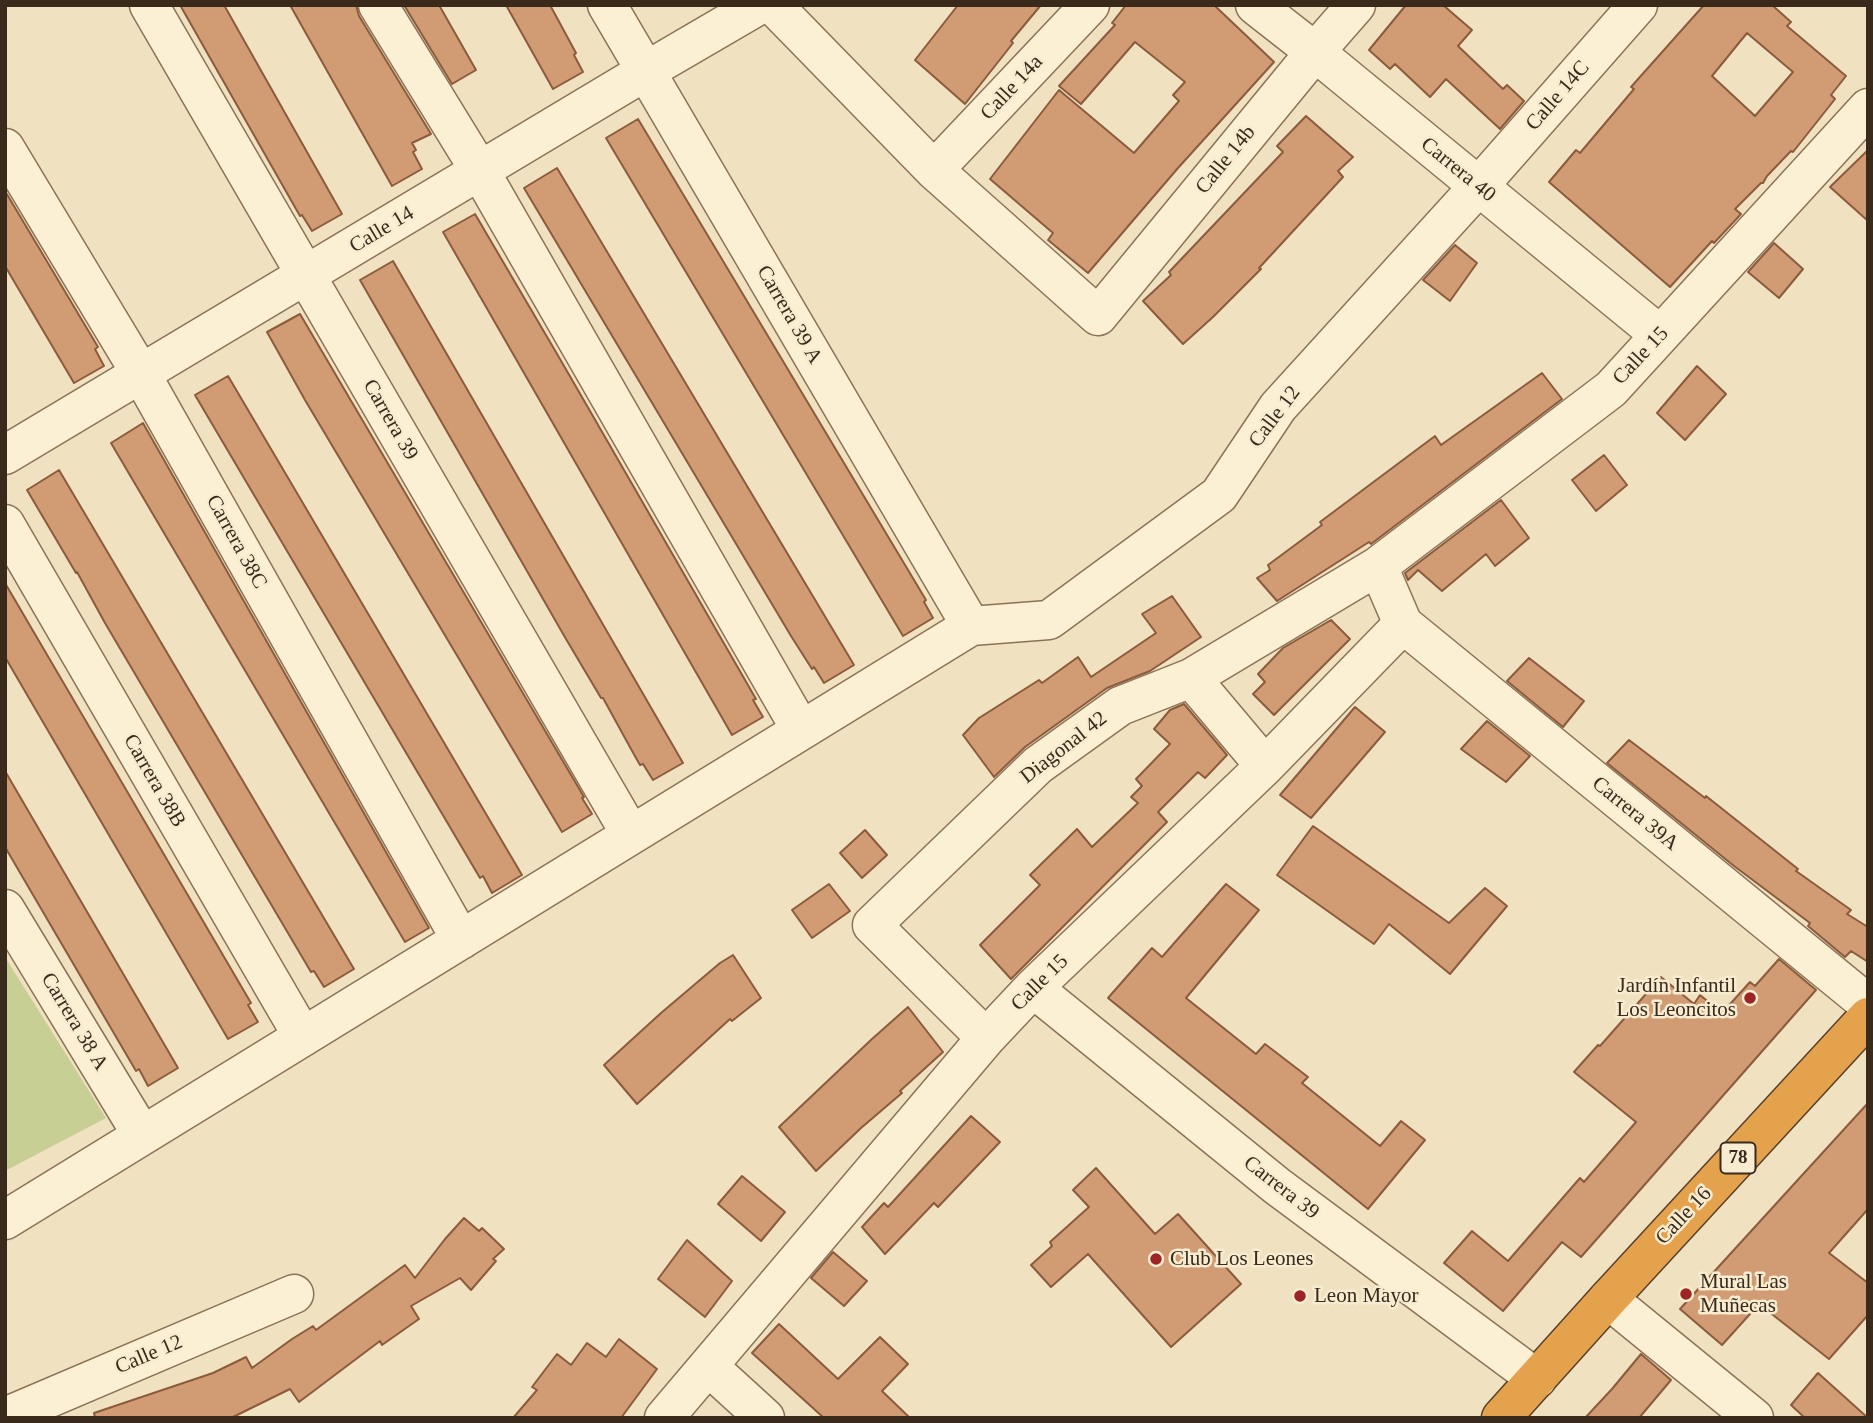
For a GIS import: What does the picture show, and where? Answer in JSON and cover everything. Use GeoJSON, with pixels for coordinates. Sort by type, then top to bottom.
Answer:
{"type":"FeatureCollection","features":[{"type":"Feature","properties":{"kind":"highway","name":"Calle 16"},"geometry":{"type":"LineString","coordinates":[[1502,1418],[1868,1017]]}},
{"type":"Feature","properties":{"kind":"street","name":"Carrera 39"},"geometry":{"type":"LineString","coordinates":[[149,5],[631,835]]}},
{"type":"Feature","properties":{"kind":"street"},"geometry":{"type":"LineString","coordinates":[[378,5],[480,171],[801,730]]}},
{"type":"Feature","properties":{"kind":"street","name":"Carrera 39 A"},"geometry":{"type":"LineString","coordinates":[[607,5],[971,626]]}},
{"type":"Feature","properties":{"kind":"street","name":"Calle 14"},"geometry":{"type":"LineString","coordinates":[[5,455],[759,5]]}},
{"type":"Feature","properties":{"kind":"street"},"geometry":{"type":"LineString","coordinates":[[773,5],[933,170]]}},
{"type":"Feature","properties":{"kind":"street","name":"Calle 14a"},"geometry":{"type":"LineString","coordinates":[[933,170],[1090,5]]}},
{"type":"Feature","properties":{"kind":"street","name":"Carrera 40"},"geometry":{"type":"LineString","coordinates":[[1255,5],[1660,335]]}},
{"type":"Feature","properties":{"kind":"street","name":"Calle 14b"},"geometry":{"type":"LineString","coordinates":[[933,170],[1098,316],[1356,5]]}},
{"type":"Feature","properties":{"kind":"street","name":"Calle 14C"},"geometry":{"type":"LineString","coordinates":[[1478,187],[1638,5]]}},
{"type":"Feature","properties":{"kind":"street","name":"Calle 15"},"geometry":{"type":"LineString","coordinates":[[1191,678],[1378,566],[1611,389],[1868,108]]}},
{"type":"Feature","properties":{"kind":"street","name":"Carrera 38C"},"geometry":{"type":"LineString","coordinates":[[5,148],[141,374],[461,940]]}},
{"type":"Feature","properties":{"kind":"street","name":"Calle 12"},"geometry":{"type":"LineString","coordinates":[[971,626],[1049,620],[1219,495],[1278,407],[1478,187]]}},
{"type":"Feature","properties":{"kind":"street","name":"Carrera 38B"},"geometry":{"type":"LineString","coordinates":[[5,524],[303,1037]]}},
{"type":"Feature","properties":{"kind":"street"},"geometry":{"type":"LineString","coordinates":[[1378,566],[1403,624]]}},
{"type":"Feature","properties":{"kind":"street","name":"Calle 15"},"geometry":{"type":"LineString","coordinates":[[664,1418],[986,1038],[1033,988],[1265,766],[1403,624]]}},
{"type":"Feature","properties":{"kind":"street","name":"Carrera 39A"},"geometry":{"type":"LineString","coordinates":[[1403,624],[1868,1004]]}},
{"type":"Feature","properties":{"kind":"street"},"geometry":{"type":"LineString","coordinates":[[5,1220],[971,626]]}},
{"type":"Feature","properties":{"kind":"street"},"geometry":{"type":"LineString","coordinates":[[1191,678],[1265,766]]}},
{"type":"Feature","properties":{"kind":"street","name":"Diagonal 42"},"geometry":{"type":"LineString","coordinates":[[986,1038],[872,925],[1038,765],[1119,706],[1191,678]]}},
{"type":"Feature","properties":{"kind":"street","name":"Carrera 38 A"},"geometry":{"type":"LineString","coordinates":[[5,909],[142,1135]]}},
{"type":"Feature","properties":{"kind":"street","name":"Carrera 39"},"geometry":{"type":"LineString","coordinates":[[1033,988],[1277,1186],[1536,1379]]}},
{"type":"Feature","properties":{"kind":"street","name":"Calle 12"},"geometry":{"type":"LineString","coordinates":[[7,1414],[293,1294]]}},
{"type":"Feature","properties":{"kind":"street"},"geometry":{"type":"LineString","coordinates":[[1608,1299],[1754,1418]]}},
{"type":"Feature","properties":{"kind":"street"},"geometry":{"type":"LineString","coordinates":[[708,1366],[765,1418]]}},
{"type":"Feature","properties":{"kind":"green space"},"geometry":{"type":"Polygon","coordinates":[[[5,957],[106,1118],[5,1171],[5,957]]]}},
{"type":"Feature","properties":{"kind":"building"},"geometry":{"type":"Polygon","coordinates":[[[180,5],[224,5],[342,214],[312,231],[302,215],[300,216],[180,5]]]}},
{"type":"Feature","properties":{"kind":"building"},"geometry":{"type":"Polygon","coordinates":[[[290,5],[356,5],[359,16],[431,134],[412,143],[416,150],[413,152],[422,169],[392,186],[290,5]]]}},
{"type":"Feature","properties":{"kind":"building"},"geometry":{"type":"Polygon","coordinates":[[[404,5],[439,5],[476,70],[452,84],[404,5]]]}},
{"type":"Feature","properties":{"kind":"building"},"geometry":{"type":"Polygon","coordinates":[[[506,5],[550,5],[576,53],[574,55],[583,72],[553,89],[506,5]]]}},
{"type":"Feature","properties":{"kind":"building"},"geometry":{"type":"Polygon","coordinates":[[[958,5],[1041,5],[965,104],[915,60],[958,5]]]}},
{"type":"Feature","properties":{"kind":"building"},"geometry":{"type":"Polygon","coordinates":[[[1126,5],[1214,5],[1274,62],[1088,273],[1048,240],[1053,233],[990,179],[1059,90],[1134,153],[1179,101],[1173,95],[1185,82],[1135,42],[1081,104],[1059,86],[1115,25],[1112,23],[1126,5]]]}},
{"type":"Feature","properties":{"kind":"building"},"geometry":{"type":"Polygon","coordinates":[[[1406,5],[1443,5],[1472,30],[1458,46],[1503,89],[1507,85],[1524,101],[1500,129],[1446,79],[1430,97],[1395,64],[1390,69],[1369,50],[1406,5]]]}},
{"type":"Feature","properties":{"kind":"building"},"geometry":{"type":"Polygon","coordinates":[[[1704,5],[1772,5],[1791,22],[1787,26],[1846,76],[1831,95],[1835,99],[1793,152],[1791,151],[1735,209],[1741,214],[1670,287],[1549,182],[1576,150],[1580,153],[1634,89],[1631,87],[1704,5]],[[1747,33],[1712,76],[1755,116],[1793,72],[1747,33]]]}},
{"type":"Feature","properties":{"kind":"building"},"geometry":{"type":"Polygon","coordinates":[[[1306,116],[1353,157],[1338,171],[1343,177],[1259,268],[1261,269],[1183,344],[1143,301],[1171,275],[1169,272],[1283,152],[1277,146],[1306,116]]]}},
{"type":"Feature","properties":{"kind":"building"},"geometry":{"type":"Polygon","coordinates":[[[638,119],[926,600],[924,602],[933,618],[903,636],[606,138],[638,119]]]}},
{"type":"Feature","properties":{"kind":"building"},"geometry":{"type":"Polygon","coordinates":[[[1868,150],[1868,221],[1830,187],[1868,150]]]}},
{"type":"Feature","properties":{"kind":"building"},"geometry":{"type":"Polygon","coordinates":[[[557,168],[854,665],[824,683],[791,636],[524,188],[557,168]]]}},
{"type":"Feature","properties":{"kind":"building"},"geometry":{"type":"Polygon","coordinates":[[[5,191],[98,347],[95,349],[104,366],[74,383],[5,266],[5,191]]]}},
{"type":"Feature","properties":{"kind":"building"},"geometry":{"type":"Polygon","coordinates":[[[475,214],[756,699],[753,700],[763,717],[732,735],[443,232],[475,214]]]}},
{"type":"Feature","properties":{"kind":"building"},"geometry":{"type":"Polygon","coordinates":[[[1774,243],[1803,269],[1779,298],[1748,272],[1774,243]]]}},
{"type":"Feature","properties":{"kind":"building"},"geometry":{"type":"Polygon","coordinates":[[[1455,245],[1477,263],[1450,301],[1423,280],[1455,245]]]}},
{"type":"Feature","properties":{"kind":"building"},"geometry":{"type":"Polygon","coordinates":[[[393,261],[683,763],[653,780],[643,764],[640,765],[566,639],[360,280],[393,261]]]}},
{"type":"Feature","properties":{"kind":"building"},"geometry":{"type":"Polygon","coordinates":[[[300,314],[584,797],[582,798],[592,814],[562,832],[267,332],[300,314]]]}},
{"type":"Feature","properties":{"kind":"building"},"geometry":{"type":"Polygon","coordinates":[[[1697,366],[1726,394],[1685,440],[1657,413],[1697,366]]]}},
{"type":"Feature","properties":{"kind":"building"},"geometry":{"type":"Polygon","coordinates":[[[1542,373],[1562,399],[1371,544],[1369,542],[1277,601],[1257,578],[1270,570],[1268,565],[1322,525],[1320,522],[1435,436],[1441,445],[1542,373]]]}},
{"type":"Feature","properties":{"kind":"building"},"geometry":{"type":"Polygon","coordinates":[[[228,376],[522,875],[492,893],[483,876],[480,878],[195,395],[228,376]]]}},
{"type":"Feature","properties":{"kind":"building"},"geometry":{"type":"Polygon","coordinates":[[[143,423],[429,928],[405,942],[111,443],[143,423]]]}},
{"type":"Feature","properties":{"kind":"building"},"geometry":{"type":"Polygon","coordinates":[[[1604,455],[1627,485],[1596,511],[1572,480],[1604,455]]]}},
{"type":"Feature","properties":{"kind":"building"},"geometry":{"type":"Polygon","coordinates":[[[59,470],[354,969],[324,987],[314,971],[311,972],[27,490],[59,470]]]}},
{"type":"Feature","properties":{"kind":"building"},"geometry":{"type":"Polygon","coordinates":[[[1501,500],[1529,538],[1495,566],[1486,554],[1442,591],[1418,570],[1408,580],[1405,573],[1501,500]]]}},
{"type":"Feature","properties":{"kind":"building"},"geometry":{"type":"Polygon","coordinates":[[[5,583],[251,1003],[248,1005],[258,1022],[228,1039],[5,657],[5,583]]]}},
{"type":"Feature","properties":{"kind":"building"},"geometry":{"type":"Polygon","coordinates":[[[1172,596],[1201,637],[1150,671],[1107,688],[1025,747],[994,777],[963,735],[979,718],[1039,680],[1042,683],[1078,657],[1091,677],[1156,633],[1142,614],[1172,596]]]}},
{"type":"Feature","properties":{"kind":"building"},"geometry":{"type":"Polygon","coordinates":[[[1331,620],[1350,639],[1274,715],[1253,694],[1265,682],[1258,674],[1283,648],[1331,620]]]}},
{"type":"Feature","properties":{"kind":"building"},"geometry":{"type":"Polygon","coordinates":[[[1529,658],[1584,701],[1563,727],[1507,681],[1529,658]]]}},
{"type":"Feature","properties":{"kind":"building"},"geometry":{"type":"Polygon","coordinates":[[[1184,704],[1227,755],[1205,778],[1198,772],[1158,812],[1167,822],[1011,979],[980,945],[1040,885],[1030,875],[1077,829],[1092,847],[1138,803],[1131,797],[1142,786],[1136,779],[1170,744],[1154,729],[1170,710],[1184,704]]]}},
{"type":"Feature","properties":{"kind":"building"},"geometry":{"type":"Polygon","coordinates":[[[1355,707],[1385,732],[1311,818],[1280,795],[1355,707]]]}},
{"type":"Feature","properties":{"kind":"building"},"geometry":{"type":"Polygon","coordinates":[[[1487,721],[1530,756],[1506,782],[1461,749],[1487,721]]]}},
{"type":"Feature","properties":{"kind":"building"},"geometry":{"type":"Polygon","coordinates":[[[1629,740],[1705,798],[1706,796],[1798,869],[1796,871],[1851,910],[1847,914],[1868,927],[1868,962],[1851,951],[1845,957],[1808,926],[1810,923],[1734,866],[1607,763],[1629,740]]]}},
{"type":"Feature","properties":{"kind":"building"},"geometry":{"type":"Polygon","coordinates":[[[5,771],[178,1068],[148,1086],[139,1069],[136,1071],[5,847],[5,771]]]}},
{"type":"Feature","properties":{"kind":"building"},"geometry":{"type":"Polygon","coordinates":[[[1313,826],[1449,923],[1485,888],[1507,906],[1450,974],[1389,924],[1374,944],[1277,875],[1313,826]]]}},
{"type":"Feature","properties":{"kind":"building"},"geometry":{"type":"Polygon","coordinates":[[[865,830],[887,855],[862,878],[840,853],[865,830]]]}},
{"type":"Feature","properties":{"kind":"building"},"geometry":{"type":"Polygon","coordinates":[[[829,884],[850,911],[812,938],[792,910],[829,884]]]}},
{"type":"Feature","properties":{"kind":"building"},"geometry":{"type":"Polygon","coordinates":[[[1226,884],[1259,910],[1186,998],[1256,1054],[1265,1044],[1308,1077],[1302,1083],[1380,1146],[1401,1121],[1425,1140],[1368,1209],[1108,998],[1152,948],[1162,957],[1226,884]]]}},
{"type":"Feature","properties":{"kind":"building"},"geometry":{"type":"Polygon","coordinates":[[[733,955],[761,998],[732,1021],[730,1019],[637,1104],[604,1065],[661,1013],[733,955]]]}},
{"type":"Feature","properties":{"kind":"building"},"geometry":{"type":"Polygon","coordinates":[[[1779,959],[1816,990],[1581,1257],[1562,1242],[1503,1311],[1444,1263],[1472,1231],[1508,1261],[1580,1178],[1584,1182],[1636,1122],[1574,1072],[1661,977],[1694,1004],[1700,995],[1722,1013],[1750,982],[1755,986],[1779,959]]]}},
{"type":"Feature","properties":{"kind":"building"},"geometry":{"type":"Polygon","coordinates":[[[908,1007],[943,1052],[816,1171],[779,1127],[908,1007]]]}},
{"type":"Feature","properties":{"kind":"building"},"geometry":{"type":"Polygon","coordinates":[[[1868,1103],[1868,1209],[1829,1253],[1868,1283],[1868,1315],[1829,1359],[1759,1304],[1722,1345],[1680,1309],[1868,1103]]]}},
{"type":"Feature","properties":{"kind":"building"},"geometry":{"type":"Polygon","coordinates":[[[971,1116],[1000,1142],[938,1207],[934,1203],[885,1254],[862,1227],[884,1203],[888,1207],[971,1116]]]}},
{"type":"Feature","properties":{"kind":"building","name":"Club Los Leones"},"geometry":{"type":"Polygon","coordinates":[[[1096,1168],[1155,1234],[1178,1214],[1241,1284],[1171,1347],[1088,1254],[1051,1287],[1031,1265],[1052,1246],[1050,1242],[1089,1207],[1073,1190],[1096,1168]]]}},
{"type":"Feature","properties":{"kind":"building"},"geometry":{"type":"Polygon","coordinates":[[[742,1176],[785,1212],[761,1241],[718,1204],[742,1176]]]}},
{"type":"Feature","properties":{"kind":"building"},"geometry":{"type":"Polygon","coordinates":[[[464,1218],[479,1231],[482,1228],[504,1249],[493,1259],[496,1261],[471,1290],[460,1278],[411,1306],[419,1319],[382,1345],[380,1341],[299,1402],[290,1389],[231,1418],[95,1418],[94,1413],[213,1373],[246,1357],[252,1368],[313,1326],[316,1330],[405,1265],[415,1278],[464,1218]]]}},
{"type":"Feature","properties":{"kind":"building"},"geometry":{"type":"Polygon","coordinates":[[[687,1240],[732,1281],[705,1317],[658,1279],[687,1240]]]}},
{"type":"Feature","properties":{"kind":"building"},"geometry":{"type":"Polygon","coordinates":[[[833,1252],[867,1281],[844,1306],[811,1278],[833,1252]]]}},
{"type":"Feature","properties":{"kind":"building"},"geometry":{"type":"Polygon","coordinates":[[[779,1324],[838,1379],[880,1337],[908,1364],[882,1391],[910,1418],[824,1418],[752,1353],[779,1324]]]}},
{"type":"Feature","properties":{"kind":"building"},"geometry":{"type":"Polygon","coordinates":[[[619,1339],[657,1369],[621,1418],[513,1418],[537,1390],[532,1387],[557,1354],[571,1365],[587,1343],[606,1357],[619,1339]]]}},
{"type":"Feature","properties":{"kind":"building"},"geometry":{"type":"Polygon","coordinates":[[[1641,1354],[1671,1380],[1639,1418],[1585,1418],[1612,1389],[1641,1354]]]}},
{"type":"Feature","properties":{"kind":"building"},"geometry":{"type":"Polygon","coordinates":[[[1818,1373],[1868,1418],[1805,1418],[1791,1405],[1818,1373]]]}},
{"type":"Feature","properties":{"kind":"place","name":"Jardín Infantil Los Leoncitos"},"geometry":{"type":"Point","coordinates":[1750,998]}},
{"type":"Feature","properties":{"kind":"place","name":"Club Los Leones"},"geometry":{"type":"Point","coordinates":[1156,1259]}},
{"type":"Feature","properties":{"kind":"place","name":"Mural Las Muñecas"},"geometry":{"type":"Point","coordinates":[1686,1294]}},
{"type":"Feature","properties":{"kind":"place","name":"Leon Mayor"},"geometry":{"type":"Point","coordinates":[1300,1296]}}]}
